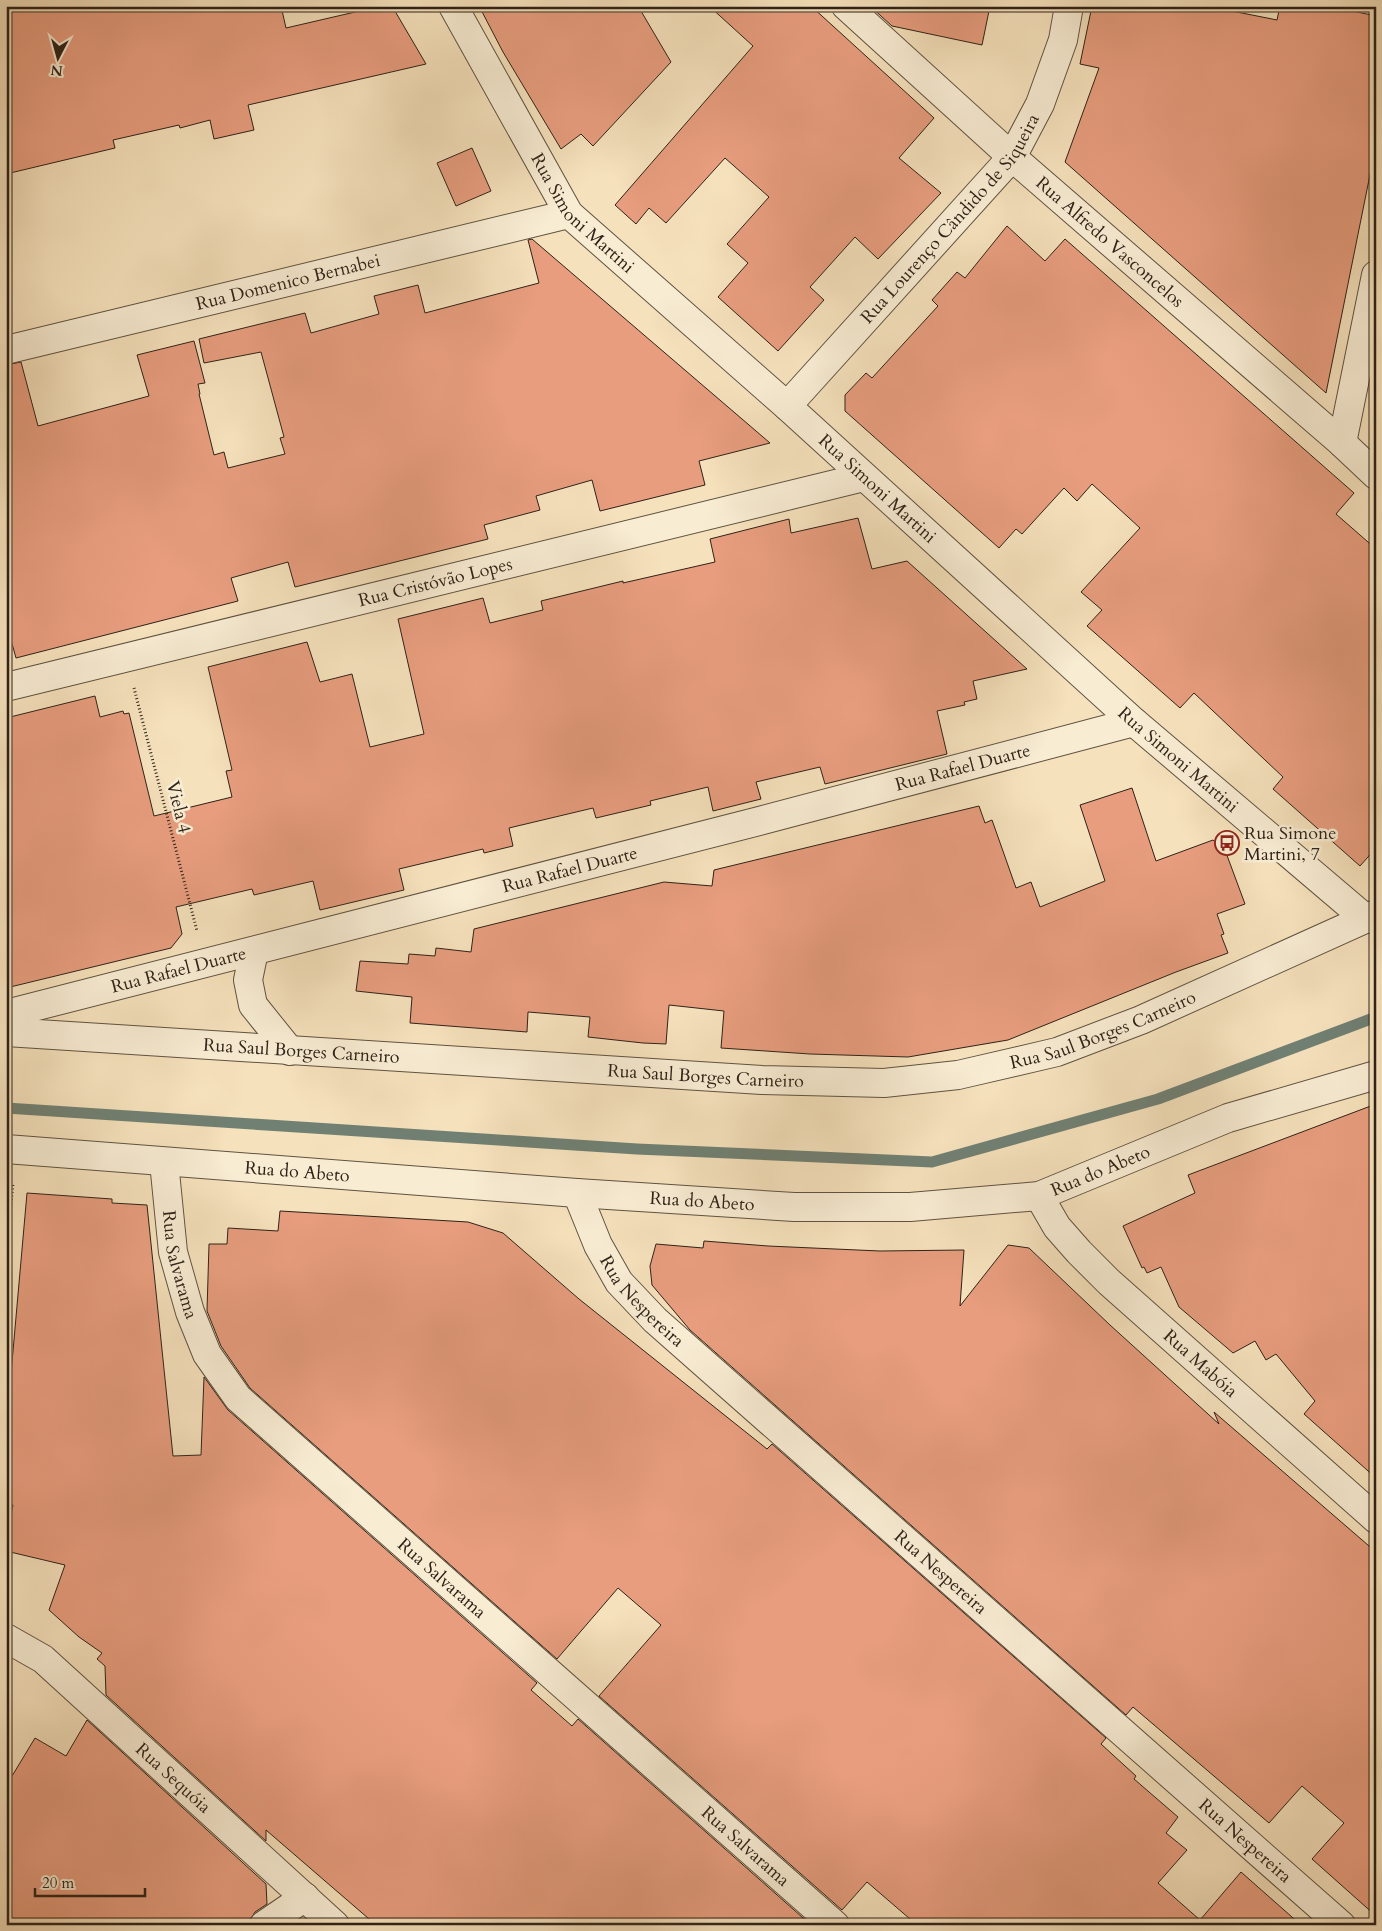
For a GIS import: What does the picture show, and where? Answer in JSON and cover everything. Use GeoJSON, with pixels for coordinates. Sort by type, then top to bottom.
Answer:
{"type":"FeatureCollection","features":[{"type":"Feature","properties":{"kind":"street","name":"Rua Simoni Martini"},"geometry":{"type":"LineString","coordinates":[[453,6],[569,214],[787,406],[1134,722],[1371,916]]}},
{"type":"Feature","properties":{"kind":"street","name":"Rua Alfredo Vasconcelos"},"geometry":{"type":"LineString","coordinates":[[846,6],[1012,157],[1342,443],[1376,475]]}},
{"type":"Feature","properties":{"kind":"street","name":"Rua Lourenço Cândido de Siqueira"},"geometry":{"type":"LineString","coordinates":[[787,406],[1012,157],[1040,104],[1062,40],[1069,6]]}},
{"type":"Feature","properties":{"kind":"street","name":"Rua Domenico Bernabei"},"geometry":{"type":"LineString","coordinates":[[6,350],[569,214]]}},
{"type":"Feature","properties":{"kind":"street"},"geometry":{"type":"LineString","coordinates":[[1342,443],[1376,275]]}},
{"type":"Feature","properties":{"kind":"street","name":"Rua Cristóvão Lopes"},"geometry":{"type":"LineString","coordinates":[[6,688],[864,477]]}},
{"type":"Feature","properties":{"kind":"street","name":"Rua Rafael Duarte"},"geometry":{"type":"LineString","coordinates":[[6,1014],[753,823],[1134,722]]}},
{"type":"Feature","properties":{"kind":"street","name":"Rua Saul Borges Carneiro"},"geometry":{"type":"LineString","coordinates":[[6,1032],[762,1080],[884,1083],[958,1075],[1067,1048],[1141,1020],[1371,916]]}},
{"type":"Feature","properties":{"kind":"street"},"geometry":{"type":"LineString","coordinates":[[254,952],[248,980],[253,1005],[290,1051]]}},
{"type":"Feature","properties":{"kind":"street","name":"Rua do Abeto"},"geometry":{"type":"LineString","coordinates":[[11,1149],[577,1193],[804,1207],[910,1208],[1039,1196],[1228,1118],[1376,1075]]}},
{"type":"Feature","properties":{"kind":"street","name":"Rua Salvarama"},"geometry":{"type":"LineString","coordinates":[[164,1162],[173,1252],[190,1312],[207,1354],[238,1398],[835,1925]]}},
{"type":"Feature","properties":{"kind":"street","name":"Rua Nespereira"},"geometry":{"type":"LineString","coordinates":[[577,1193],[598,1245],[619,1282],[655,1320],[1341,1925]]}},
{"type":"Feature","properties":{"kind":"street","name":"Rua Mabóia"},"geometry":{"type":"LineString","coordinates":[[1039,1196],[1056,1226],[1109,1282],[1376,1518]]}},
{"type":"Feature","properties":{"kind":"street","name":"Rua Sequóia"},"geometry":{"type":"LineString","coordinates":[[6,1638],[43,1659],[335,1925]]}},
{"type":"Feature","properties":{"kind":"street"},"geometry":{"type":"LineString","coordinates":[[264,1925],[305,1897]]}},
{"type":"Feature","properties":{"kind":"path","name":"Viela 4"},"geometry":{"type":"LineString","coordinates":[[126,658],[205,963]]}},
{"type":"Feature","properties":{"kind":"path"},"geometry":{"type":"LineString","coordinates":[[6,1252],[11,1149]]}},
{"type":"Feature","properties":{"kind":"building"},"geometry":{"type":"Polygon","coordinates":[[[6,6],[281,6],[286,28],[381,6],[392,6],[426,64],[248,105],[254,130],[214,139],[210,120],[180,128],[179,125],[113,140],[115,148],[6,174],[6,6]]]}},
{"type":"Feature","properties":{"kind":"building"},"geometry":{"type":"Polygon","coordinates":[[[479,6],[638,6],[671,62],[593,146],[581,134],[561,149],[503,52],[479,6]]]}},
{"type":"Feature","properties":{"kind":"building"},"geometry":{"type":"Polygon","coordinates":[[[709,6],[811,6],[934,118],[899,158],[941,193],[878,259],[855,237],[810,287],[824,300],[778,351],[718,297],[748,263],[727,244],[769,197],[725,158],[666,223],[649,208],[636,224],[615,205],[753,46],[709,6]]]}},
{"type":"Feature","properties":{"kind":"building"},"geometry":{"type":"Polygon","coordinates":[[[870,6],[990,6],[982,45],[892,26],[870,6]]]}},
{"type":"Feature","properties":{"kind":"building"},"geometry":{"type":"Polygon","coordinates":[[[1092,6],[1223,6],[1222,9],[1277,20],[1280,6],[1329,6],[1376,16],[1376,145],[1326,393],[1065,162],[1099,68],[1080,64],[1092,6]]]}},
{"type":"Feature","properties":{"kind":"building"},"geometry":{"type":"Polygon","coordinates":[[[472,148],[491,191],[456,206],[437,163],[472,148]]]}},
{"type":"Feature","properties":{"kind":"building"},"geometry":{"type":"Polygon","coordinates":[[[1007,226],[1045,261],[1065,239],[1354,493],[1336,514],[1376,549],[1376,848],[1360,866],[1273,789],[1283,777],[1194,693],[1180,708],[1087,626],[1102,610],[1081,592],[1140,528],[1092,484],[1077,501],[1064,488],[1022,534],[1016,529],[999,548],[845,411],[845,395],[866,373],[872,378],[938,306],[932,300],[957,272],[965,278],[1007,226]]]}},
{"type":"Feature","properties":{"kind":"building"},"geometry":{"type":"Polygon","coordinates":[[[532,239],[770,443],[699,461],[705,485],[600,511],[592,480],[536,496],[540,510],[484,525],[488,539],[295,587],[288,562],[231,578],[238,601],[16,658],[6,622],[6,365],[21,362],[38,426],[149,396],[137,355],[194,341],[205,383],[198,384],[199,394],[214,455],[224,452],[228,468],[285,454],[280,438],[284,437],[261,352],[204,363],[199,339],[305,313],[311,333],[379,314],[374,296],[418,285],[425,313],[539,283],[528,240],[532,239]]]}},
{"type":"Feature","properties":{"kind":"building"},"geometry":{"type":"Polygon","coordinates":[[[858,518],[872,569],[907,561],[1027,669],[973,681],[977,699],[964,702],[965,705],[937,711],[947,754],[825,784],[820,767],[756,782],[761,799],[713,811],[708,787],[650,801],[651,805],[596,818],[593,808],[509,828],[513,846],[484,853],[483,849],[399,869],[404,890],[320,910],[313,881],[254,895],[252,889],[176,907],[182,934],[171,948],[6,988],[6,718],[95,696],[100,717],[123,711],[124,714],[129,713],[154,816],[232,797],[226,771],[232,770],[208,667],[307,642],[320,682],[352,674],[370,747],[424,734],[398,619],[483,598],[490,623],[543,610],[541,601],[623,581],[623,583],[715,562],[710,539],[789,519],[791,533],[858,518]]]}},
{"type":"Feature","properties":{"kind":"building"},"geometry":{"type":"Polygon","coordinates":[[[1132,788],[1156,861],[1213,840],[1225,850],[1245,904],[1217,914],[1224,934],[1221,935],[1228,953],[1008,1040],[908,1057],[810,1054],[721,1048],[724,1011],[669,1005],[666,1044],[643,1043],[588,1037],[590,1017],[528,1012],[527,1032],[410,1023],[412,997],[356,991],[360,961],[408,964],[409,954],[435,956],[436,948],[471,952],[474,929],[664,882],[712,886],[714,870],[979,806],[985,823],[992,820],[1016,888],[1031,882],[1040,907],[1105,881],[1080,805],[1132,788]]]}},
{"type":"Feature","properties":{"kind":"building"},"geometry":{"type":"Polygon","coordinates":[[[1376,1104],[1376,1478],[1304,1414],[1315,1401],[1276,1354],[1266,1360],[1255,1341],[1233,1353],[1179,1307],[1161,1267],[1147,1273],[1144,1267],[1142,1268],[1123,1226],[1195,1193],[1188,1175],[1376,1104]]]}},
{"type":"Feature","properties":{"kind":"building"},"geometry":{"type":"Polygon","coordinates":[[[27,1193],[112,1199],[112,1203],[147,1205],[173,1456],[201,1455],[204,1377],[228,1410],[537,1683],[531,1690],[572,1726],[578,1719],[811,1925],[376,1925],[266,1830],[266,1841],[106,1695],[105,1666],[97,1659],[102,1653],[79,1637],[49,1610],[65,1565],[6,1551],[6,1536],[13,1505],[6,1504],[6,1430],[27,1193]]]}},
{"type":"Feature","properties":{"kind":"building"},"geometry":{"type":"Polygon","coordinates":[[[280,1211],[468,1222],[503,1233],[579,1299],[767,1449],[772,1444],[1106,1738],[1101,1744],[1136,1776],[1134,1779],[1178,1817],[1166,1833],[1187,1850],[1158,1883],[1200,1920],[1241,1872],[1301,1925],[917,1925],[867,1882],[842,1910],[599,1696],[661,1625],[618,1588],[557,1659],[250,1388],[221,1346],[207,1311],[209,1244],[227,1244],[228,1228],[278,1231],[280,1211]]]}},
{"type":"Feature","properties":{"kind":"building"},"geometry":{"type":"Polygon","coordinates":[[[704,1241],[880,1251],[964,1250],[960,1306],[1008,1245],[1029,1248],[1219,1424],[1214,1412],[1376,1552],[1376,1916],[1312,1859],[1344,1823],[1302,1786],[1269,1823],[1133,1707],[1126,1715],[690,1330],[652,1285],[650,1266],[656,1244],[703,1248],[704,1241]]]}},
{"type":"Feature","properties":{"kind":"building"},"geometry":{"type":"Polygon","coordinates":[[[87,1720],[266,1884],[267,1904],[255,1912],[249,1922],[243,1925],[6,1925],[6,1786],[35,1738],[66,1756],[87,1720]]]}},
{"type":"Feature","properties":{"kind":"waterway"},"geometry":{"type":"LineString","coordinates":[[6,1108],[637,1149],[932,1162],[1158,1099],[1376,1017]]}},
{"type":"Feature","properties":{"kind":"place","name":"Rua Simone Martini, 7"},"geometry":{"type":"Point","coordinates":[1227,843]}}]}
